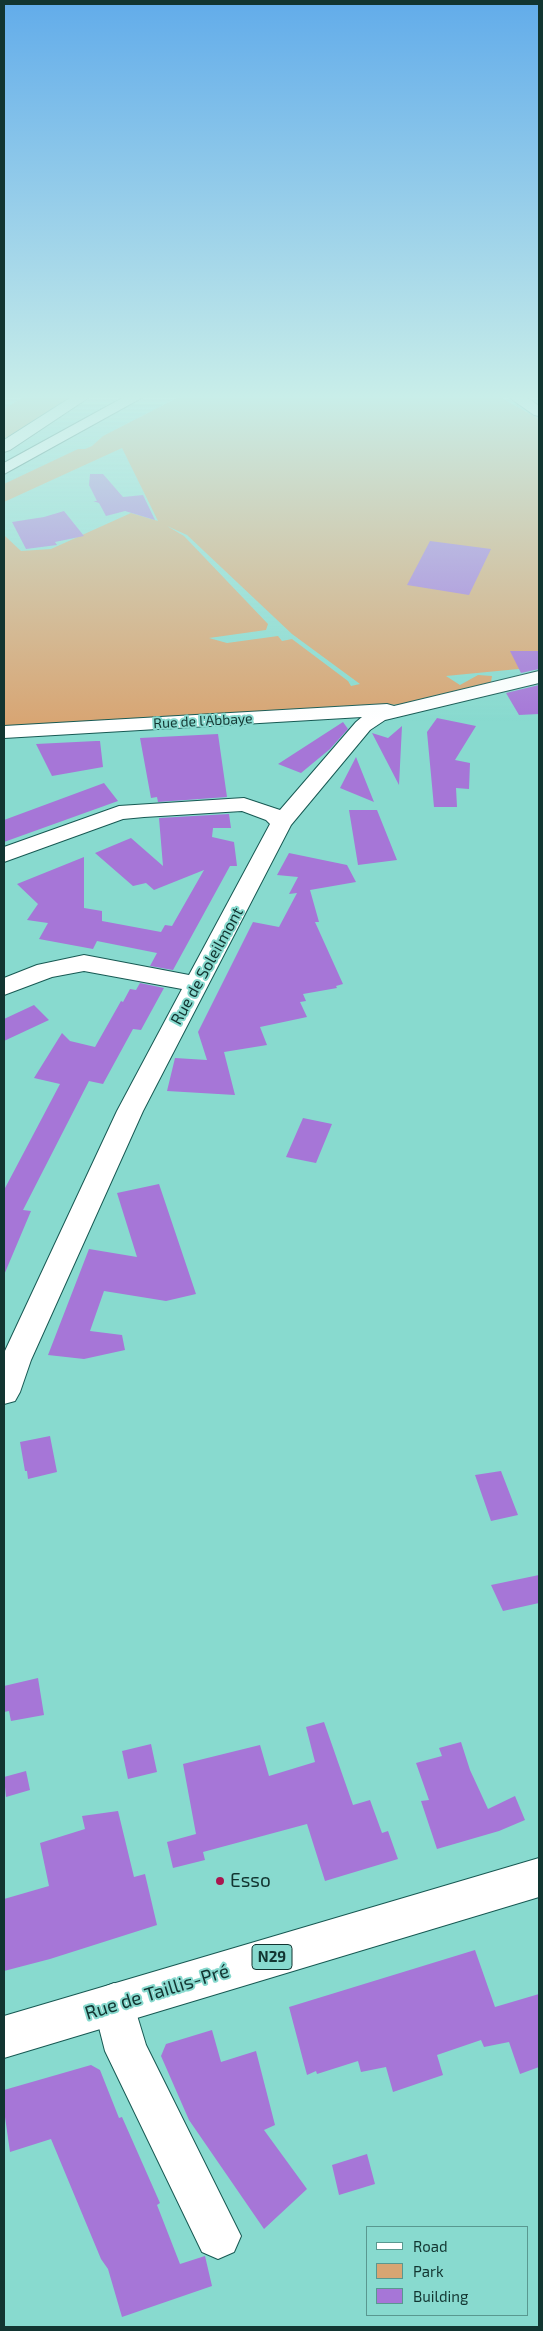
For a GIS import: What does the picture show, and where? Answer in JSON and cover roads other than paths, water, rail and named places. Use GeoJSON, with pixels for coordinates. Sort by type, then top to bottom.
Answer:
{"type":"FeatureCollection","features":[{"type":"Feature","properties":{"kind":"main road","name":"Rue de Soleilmont"},"geometry":{"type":"LineString","coordinates":[[4,1392],[10,1360],[130,1111],[282,824],[303,795],[342,748],[363,726],[378,716],[539,677]]}},
{"type":"Feature","properties":{"kind":"main road","name":"Rue de l'Abbaye"},"geometry":{"type":"LineString","coordinates":[[4,732],[402,709]]}},
{"type":"Feature","properties":{"kind":"main road"},"geometry":{"type":"LineString","coordinates":[[292,715],[330,723],[342,738],[342,748]]}},
{"type":"Feature","properties":{"kind":"main road"},"geometry":{"type":"LineString","coordinates":[[4,855],[119,813],[247,805],[303,795]]}},
{"type":"Feature","properties":{"kind":"main road"},"geometry":{"type":"LineString","coordinates":[[247,805],[274,815],[282,824]]}},
{"type":"Feature","properties":{"kind":"main road"},"geometry":{"type":"LineString","coordinates":[[4,987],[46,970],[84,963],[196,984]]}},
{"type":"Feature","properties":{"kind":"main road","name":"Rue de Taillis-Pré"},"geometry":{"type":"LineString","coordinates":[[4,2037],[535,1881]]}},
{"type":"Feature","properties":{"kind":"main road"},"geometry":{"type":"LineString","coordinates":[[114,2004],[126,2051],[218,2236]]}},
{"type":"Feature","properties":{"kind":"place","name":"Esso"},"geometry":{"type":"Point","coordinates":[220,1881]}}]}
